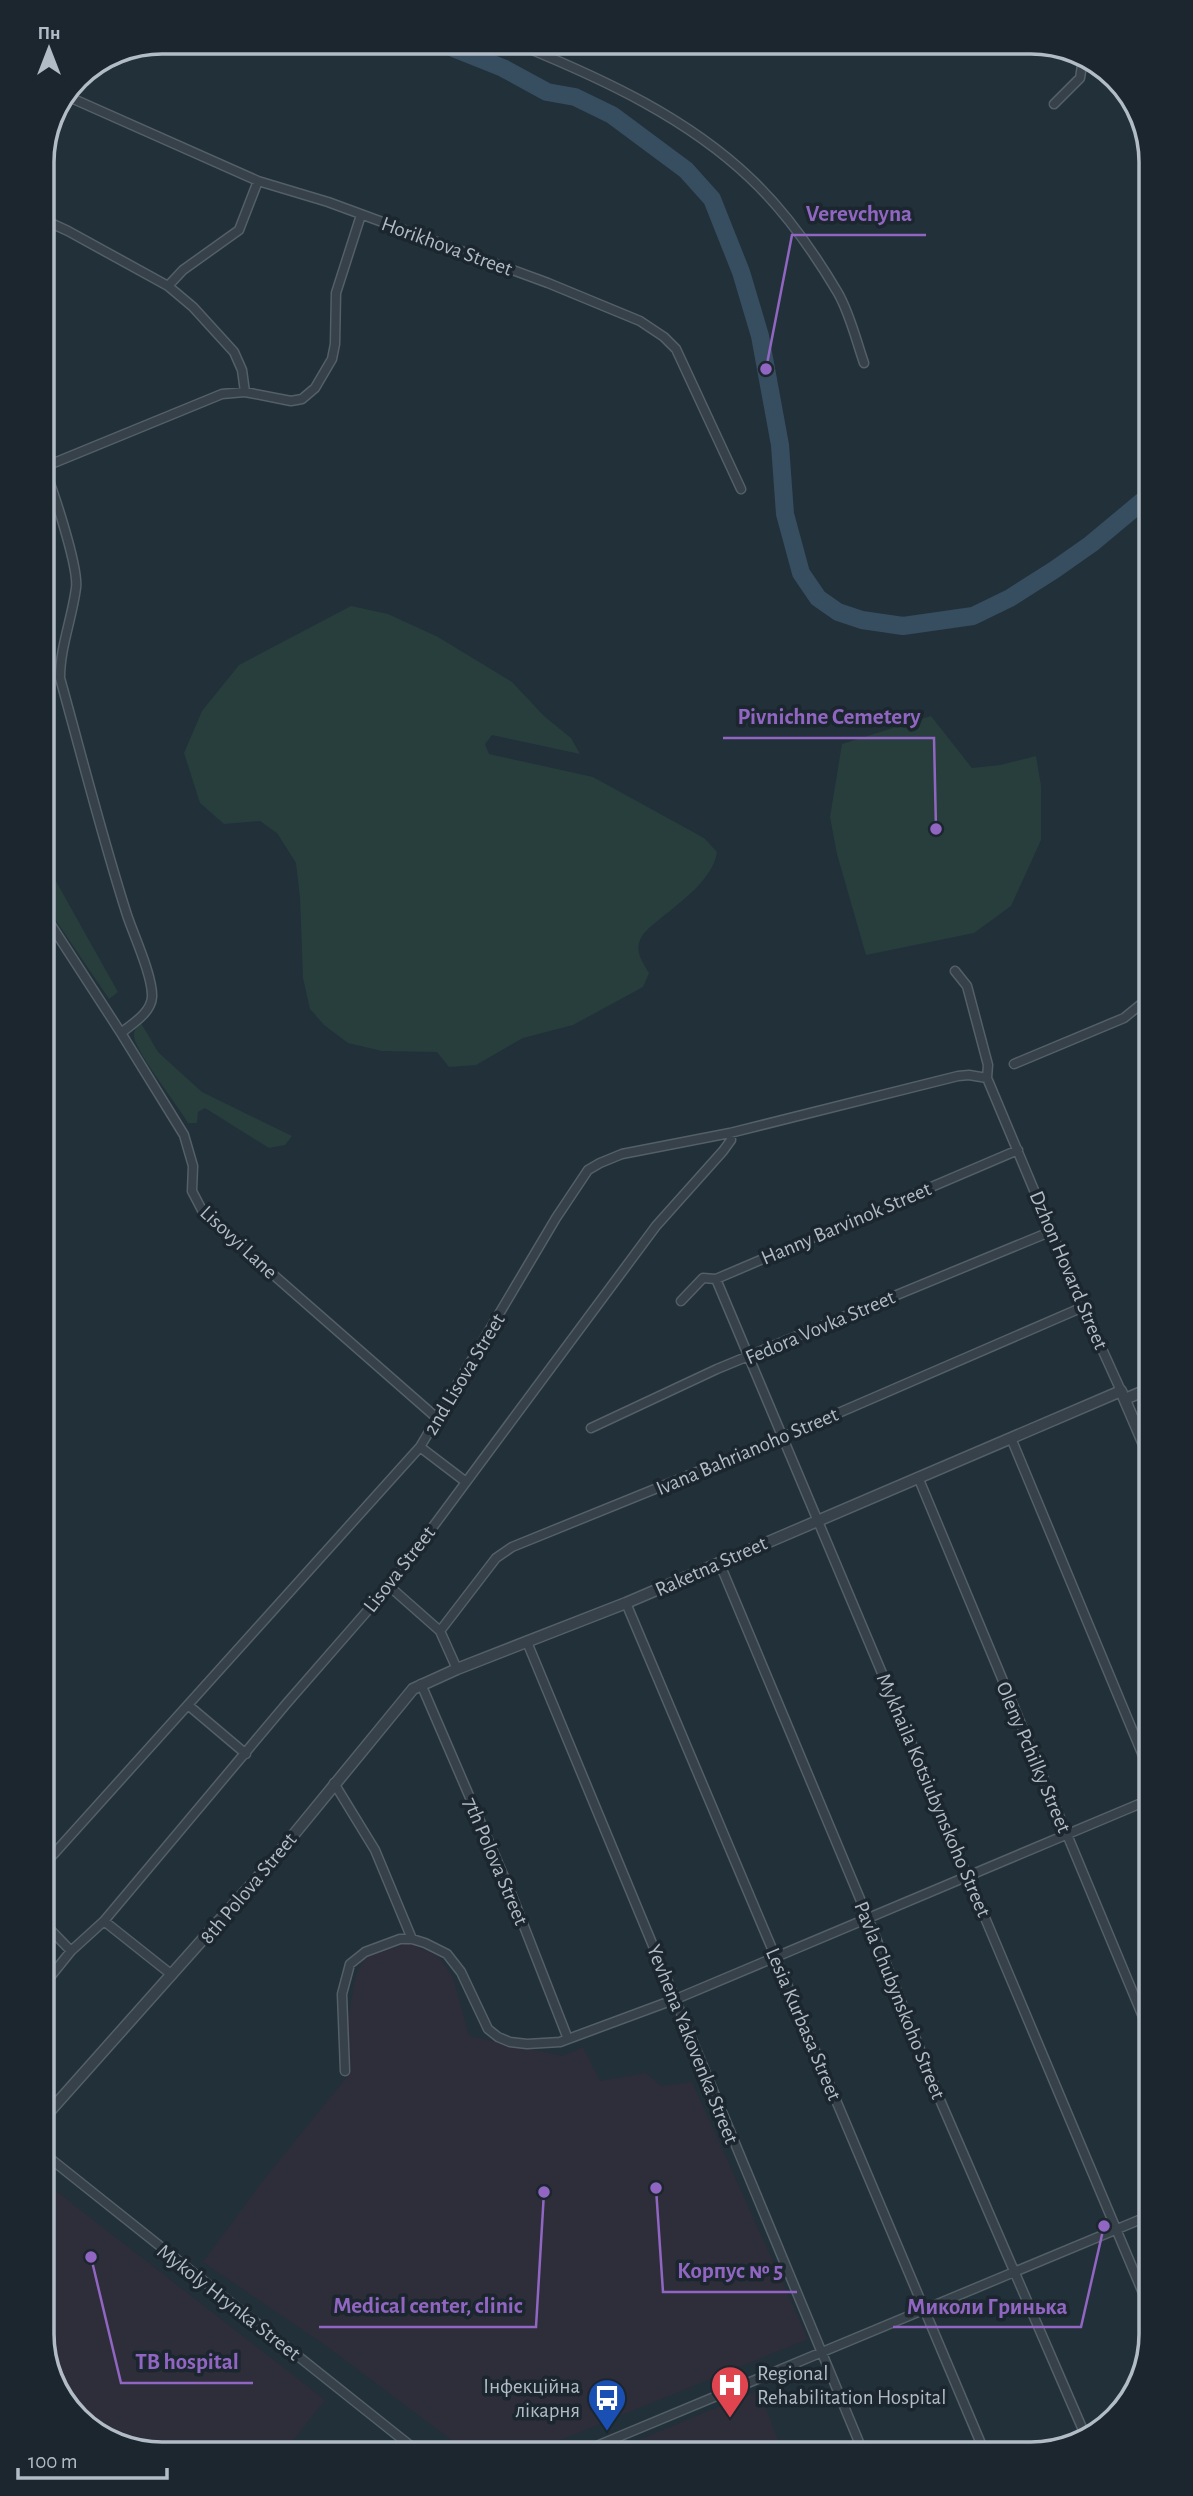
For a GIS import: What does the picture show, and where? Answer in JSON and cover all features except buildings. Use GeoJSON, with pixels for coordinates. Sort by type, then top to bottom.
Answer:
{"type":"FeatureCollection","features":[{"type":"Feature","properties":{"kind":"street"},"geometry":{"type":"LineString","coordinates":[[542,54],[597,77],[661,112],[750,178],[790,223],[839,294],[863,363]]}},
{"type":"Feature","properties":{"kind":"street"},"geometry":{"type":"LineString","coordinates":[[1055,104],[1080,78],[1082,67]]}},
{"type":"Feature","properties":{"kind":"street","name":"Horikhova Street"},"geometry":{"type":"LineString","coordinates":[[75,100],[258,181],[328,202],[548,283],[640,321],[664,337],[676,349],[741,489]]}},
{"type":"Feature","properties":{"kind":"street"},"geometry":{"type":"LineString","coordinates":[[168,286],[183,270],[239,230],[258,181]]}},
{"type":"Feature","properties":{"kind":"street"},"geometry":{"type":"LineString","coordinates":[[54,462],[222,394],[245,392],[291,401],[302,399],[315,388],[332,359],[336,293],[361,215]]}},
{"type":"Feature","properties":{"kind":"street"},"geometry":{"type":"LineString","coordinates":[[54,225],[168,286],[193,307],[234,352],[242,370],[245,392]]}},
{"type":"Feature","properties":{"kind":"street"},"geometry":{"type":"LineString","coordinates":[[54,495],[77,580],[60,657],[60,678],[151,989],[148,1008],[139,1019],[121,1032]]}},
{"type":"Feature","properties":{"kind":"street","name":"Lisovyi Lane"},"geometry":{"type":"LineString","coordinates":[[54,929],[184,1135],[193,1166],[192,1191],[204,1214],[438,1419]]}},
{"type":"Feature","properties":{"kind":"street","name":"Dzhon Hovard Street"},"geometry":{"type":"LineString","coordinates":[[955,971],[967,986],[988,1065],[987,1078],[1139,1433]]}},
{"type":"Feature","properties":{"kind":"street"},"geometry":{"type":"LineString","coordinates":[[1014,1064],[1124,1018],[1139,1006]]}},
{"type":"Feature","properties":{"kind":"street","name":"2nd Lisova Street"},"geometry":{"type":"LineString","coordinates":[[54,1854],[420,1447],[556,1218],[588,1170],[622,1154],[730,1133],[958,1076],[987,1078]]}},
{"type":"Feature","properties":{"kind":"street","name":"Lisova Street"},"geometry":{"type":"LineString","coordinates":[[54,1972],[71,1951],[104,1921],[286,1703],[389,1586],[656,1226],[723,1151],[731,1140],[730,1133]]}},
{"type":"Feature","properties":{"kind":"street","name":"Hanny Barvinok Street"},"geometry":{"type":"LineString","coordinates":[[681,1301],[700,1280],[716,1279],[1018,1150]]}},
{"type":"Feature","properties":{"kind":"street","name":"Fedora Vovka Street"},"geometry":{"type":"LineString","coordinates":[[591,1428],[749,1357],[1052,1231]]}},
{"type":"Feature","properties":{"kind":"street","name":"Mykhaila Kotsiubynskoho Street"},"geometry":{"type":"LineString","coordinates":[[716,1279],[1139,2284]]}},
{"type":"Feature","properties":{"kind":"street","name":"Ivana Bahrianoho Street"},"geometry":{"type":"LineString","coordinates":[[440,1631],[503,1552],[783,1437],[1083,1307]]}},
{"type":"Feature","properties":{"kind":"street","name":"Raketna Street"},"geometry":{"type":"LineString","coordinates":[[334,1783],[400,1702],[421,1684],[626,1603],[1011,1438],[1139,1391]]}},
{"type":"Feature","properties":{"kind":"street"},"geometry":{"type":"LineString","coordinates":[[1011,1438],[1139,1745]]}},
{"type":"Feature","properties":{"kind":"street"},"geometry":{"type":"LineString","coordinates":[[420,1447],[466,1482]]}},
{"type":"Feature","properties":{"kind":"street","name":"Oleny Pchilky Street"},"geometry":{"type":"LineString","coordinates":[[918,1477],[1139,2007]]}},
{"type":"Feature","properties":{"kind":"street","name":"Pavla Chubynskoho Street"},"geometry":{"type":"LineString","coordinates":[[719,1562],[868,1918],[940,2100],[1082,2428]]}},
{"type":"Feature","properties":{"kind":"street"},"geometry":{"type":"LineString","coordinates":[[389,1586],[440,1631],[457,1669]]}},
{"type":"Feature","properties":{"kind":"street","name":"Lesia Kurbasa Street"},"geometry":{"type":"LineString","coordinates":[[626,1603],[980,2442]]}},
{"type":"Feature","properties":{"kind":"street","name":"Yevhena Yakovenka Street"},"geometry":{"type":"LineString","coordinates":[[527,1642],[859,2442]]}},
{"type":"Feature","properties":{"kind":"street","name":"7th Polova Street"},"geometry":{"type":"LineString","coordinates":[[421,1684],[510,1893],[568,2039]]}},
{"type":"Feature","properties":{"kind":"street"},"geometry":{"type":"LineString","coordinates":[[188,1705],[246,1754]]}},
{"type":"Feature","properties":{"kind":"street"},"geometry":{"type":"LineString","coordinates":[[334,1783],[375,1850],[412,1938]]}},
{"type":"Feature","properties":{"kind":"street","name":"8th Polova Street"},"geometry":{"type":"LineString","coordinates":[[54,2107],[268,1866],[334,1783]]}},
{"type":"Feature","properties":{"kind":"street"},"geometry":{"type":"LineString","coordinates":[[345,2071],[342,1994],[350,1964],[366,1952],[400,1939],[412,1938],[447,1954],[461,1972],[488,2029],[498,2037],[510,2042],[548,2044],[676,1999],[1139,1804]]}},
{"type":"Feature","properties":{"kind":"street"},"geometry":{"type":"LineString","coordinates":[[104,1921],[172,1975]]}},
{"type":"Feature","properties":{"kind":"street"},"geometry":{"type":"LineString","coordinates":[[54,1933],[71,1951]]}},
{"type":"Feature","properties":{"kind":"street","name":"Mykoly Hrynka Street"},"geometry":{"type":"LineString","coordinates":[[54,2162],[407,2442]]}},
{"type":"Feature","properties":{"kind":"street"},"geometry":{"type":"LineString","coordinates":[[606,2442],[1139,2220]]}},
{"type":"Feature","properties":{"kind":"shaded area"},"geometry":{"type":"Polygon","coordinates":[[[408,1943],[438,1956],[453,1977],[469,2036],[563,2056],[583,2047],[600,2081],[646,2073],[661,2086],[692,2082],[808,2339],[556,2442],[454,2442],[328,2347],[203,2262],[265,2178],[350,2073],[348,2018],[356,1975],[365,1957],[408,1943]]]}},
{"type":"Feature","properties":{"kind":"shaded area"},"geometry":{"type":"Polygon","coordinates":[[[54,2189],[325,2400],[292,2442],[156,2442],[115,2431],[91,2415],[69,2388],[56,2354],[54,2189]]]}},
{"type":"Feature","properties":{"kind":"shaded area","name":"Regional Rehabilitation Hospital"},"geometry":{"type":"Polygon","coordinates":[[[759,2390],[779,2442],[634,2442],[759,2390]]]}},
{"type":"Feature","properties":{"kind":"green space"},"geometry":{"type":"Polygon","coordinates":[[[351,606],[388,614],[438,637],[512,682],[544,716],[571,738],[580,754],[492,735],[485,744],[489,754],[593,777],[704,838],[717,852],[710,871],[703,880],[640,939],[640,955],[649,973],[643,987],[573,1025],[523,1038],[476,1065],[449,1067],[437,1052],[382,1051],[348,1043],[324,1025],[310,1009],[303,978],[296,863],[277,833],[260,821],[224,824],[200,803],[184,753],[202,711],[239,665],[351,606]]]}},
{"type":"Feature","properties":{"kind":"green space"},"geometry":{"type":"Polygon","coordinates":[[[931,716],[972,768],[1000,765],[1036,756],[1041,786],[1041,840],[1011,906],[974,933],[866,955],[837,854],[830,817],[842,744],[931,716]]]}},
{"type":"Feature","properties":{"kind":"green space"},"geometry":{"type":"Polygon","coordinates":[[[54,878],[118,992],[109,999],[54,918],[54,878]]]}},
{"type":"Feature","properties":{"kind":"green space"},"geometry":{"type":"Polygon","coordinates":[[[141,1023],[158,1052],[202,1092],[292,1136],[285,1145],[269,1148],[205,1108],[198,1112],[197,1123],[188,1123],[137,1045],[134,1033],[141,1023]]]}},
{"type":"Feature","properties":{"kind":"waterway"},"geometry":{"type":"LineString","coordinates":[[468,54],[503,68],[547,92],[575,97],[612,115],[686,170],[712,199],[741,272],[760,336],[780,445],[785,514],[801,573],[818,598],[838,612],[862,620],[903,626],[973,616],[1010,598],[1054,570],[1091,544],[1139,504]]}},
{"type":"Feature","properties":{"kind":"place","name":"Verevchyna"},"geometry":{"type":"Point","coordinates":[766,369]}},
{"type":"Feature","properties":{"kind":"place","name":"Pivnichne Cemetery"},"geometry":{"type":"Point","coordinates":[936,829]}},
{"type":"Feature","properties":{"kind":"place","name":"Корпус № 5"},"geometry":{"type":"Point","coordinates":[656,2188]}},
{"type":"Feature","properties":{"kind":"place","name":"Medical center, clinic"},"geometry":{"type":"Point","coordinates":[544,2192]}},
{"type":"Feature","properties":{"kind":"place","name":"Миколи Гринька"},"geometry":{"type":"Point","coordinates":[1104,2226]}},
{"type":"Feature","properties":{"kind":"place","name":"TB hospital"},"geometry":{"type":"Point","coordinates":[91,2257]}},
{"type":"Feature","properties":{"kind":"place","name":"Regional Rehabilitation Hospital"},"geometry":{"type":"Point","coordinates":[730,2419]}},
{"type":"Feature","properties":{"kind":"place","name":"Інфекційна лікарня"},"geometry":{"type":"Point","coordinates":[607,2432]}}]}
